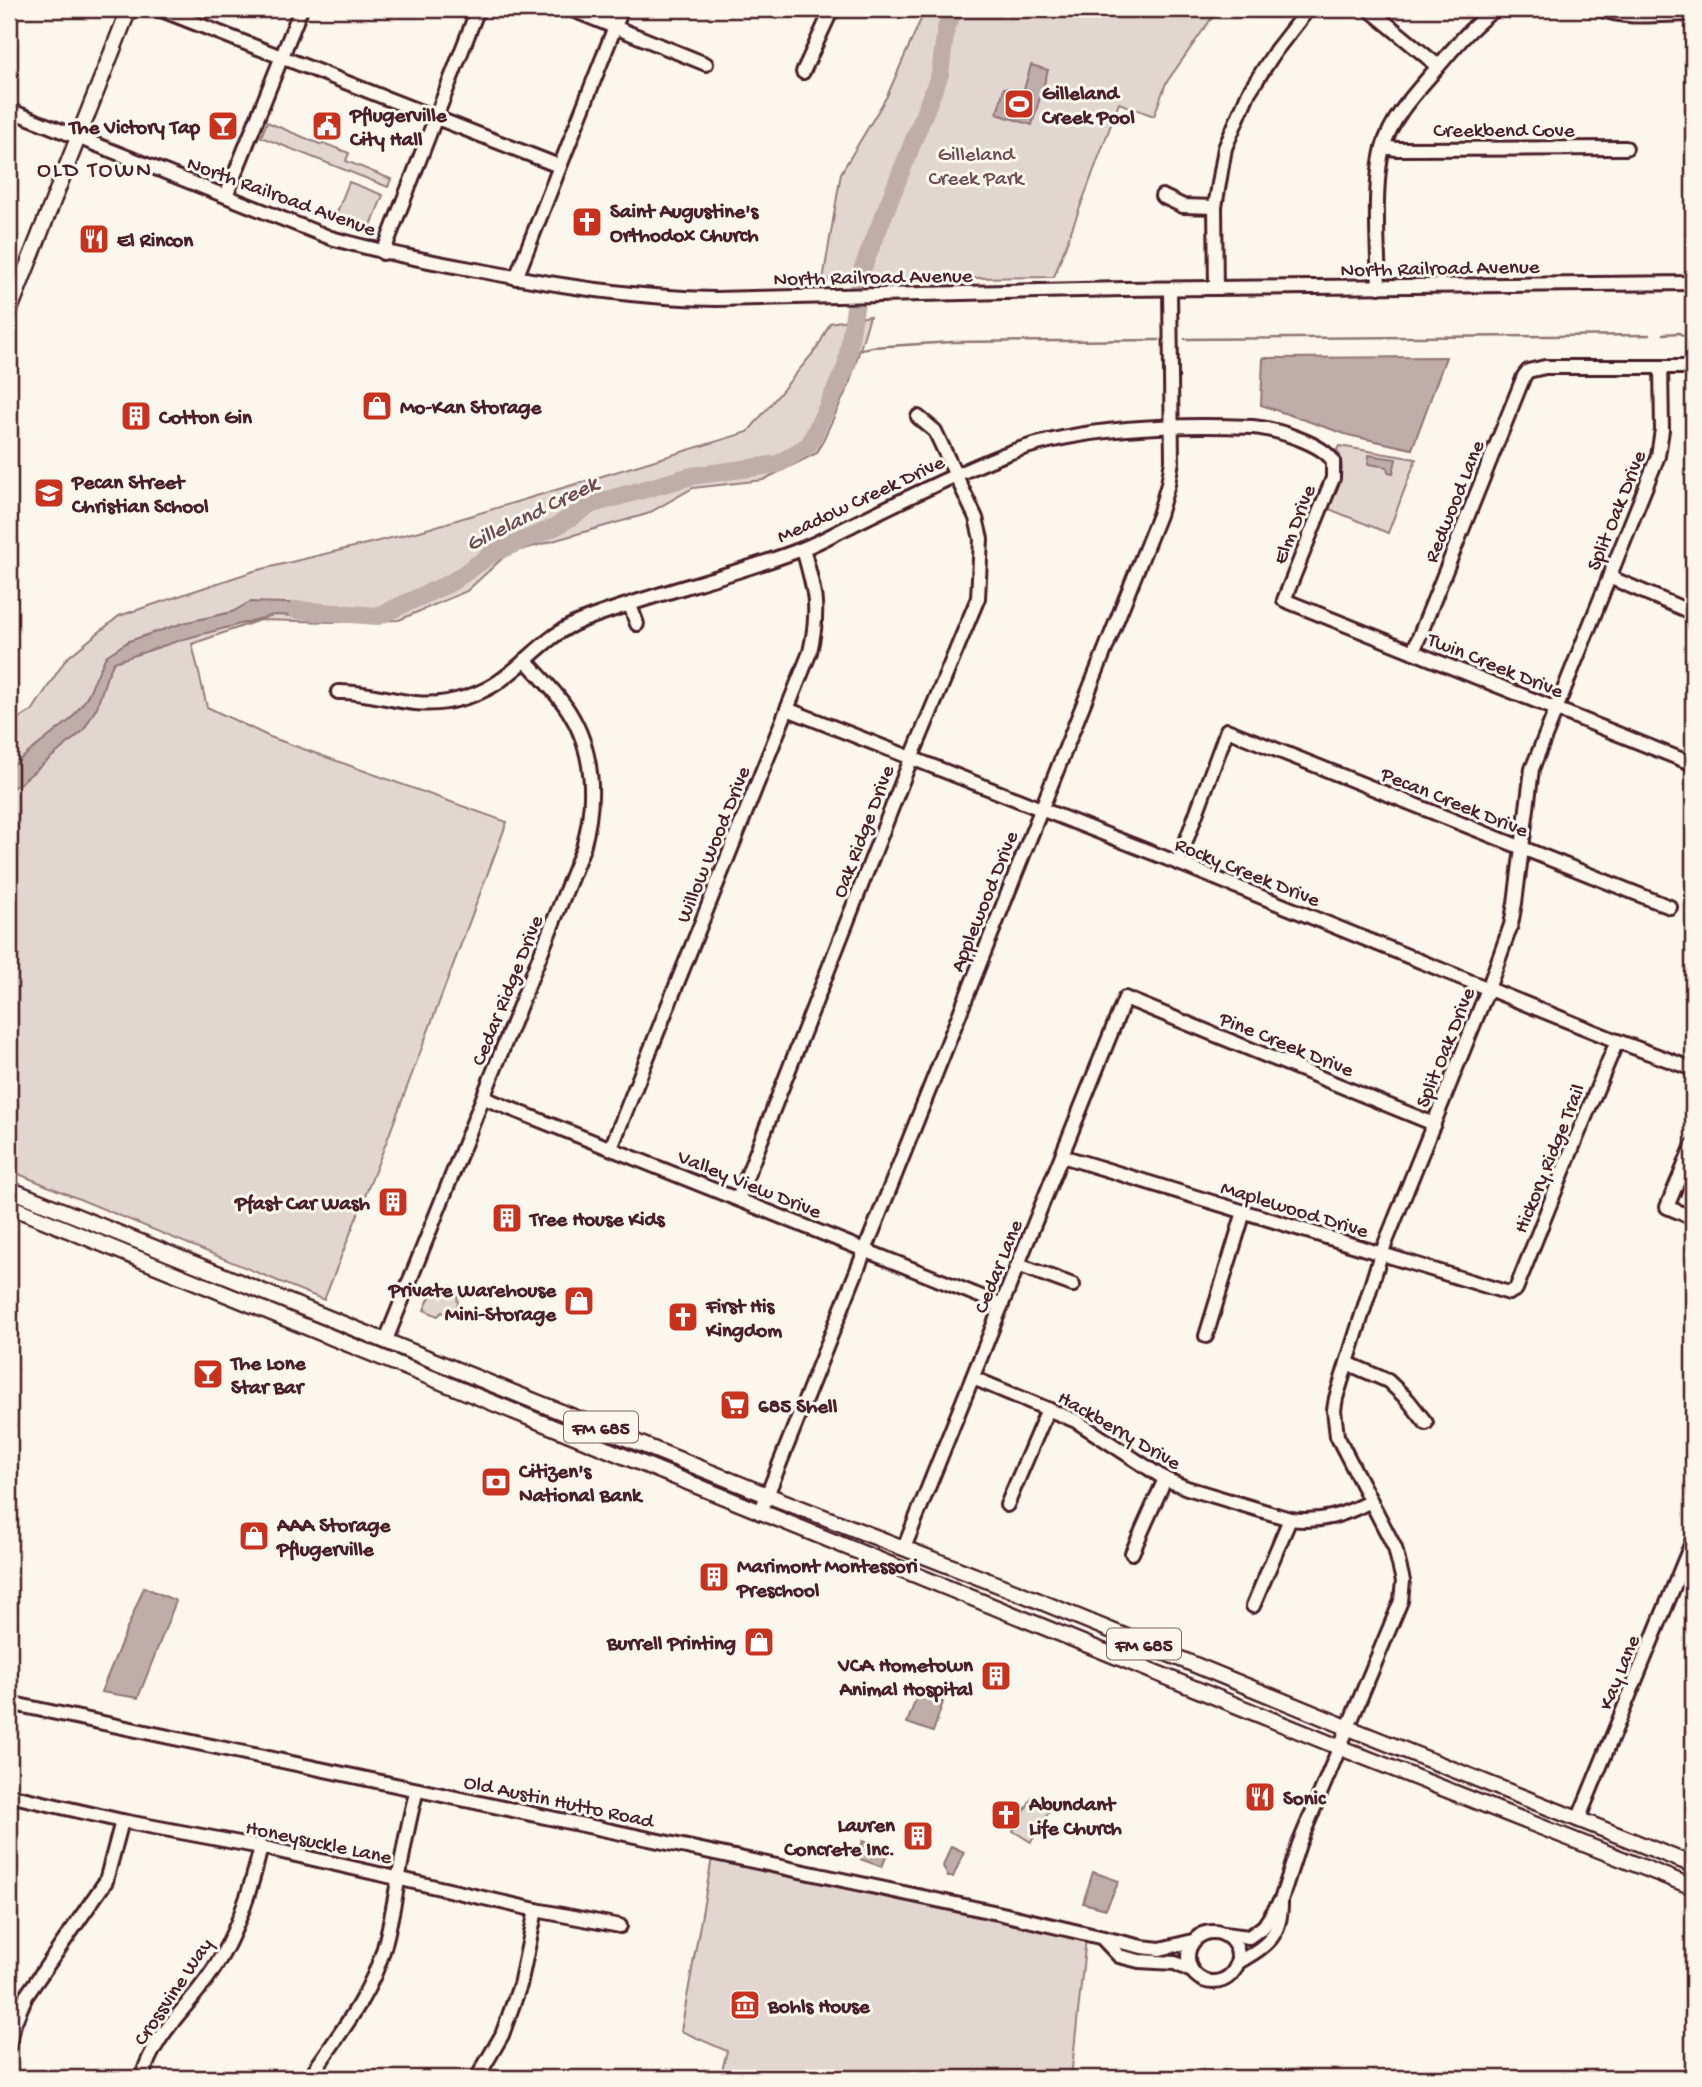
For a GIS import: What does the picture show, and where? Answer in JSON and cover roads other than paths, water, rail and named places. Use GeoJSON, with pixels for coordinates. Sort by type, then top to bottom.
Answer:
{"type":"FeatureCollection","features":[{"type":"Feature","properties":{"kind":"main road"},"geometry":{"type":"LineString","coordinates":[[9,312],[12,293],[129,9]]}},
{"type":"Feature","properties":{"kind":"main road","name":"FM 685"},"geometry":{"type":"LineString","coordinates":[[9,1189],[1693,1865]]}},
{"type":"Feature","properties":{"kind":"main road","name":"FM 685"},"geometry":{"type":"LineString","coordinates":[[9,1206],[760,1513],[1693,1888]]}},
{"type":"Feature","properties":{"kind":"street"},"geometry":{"type":"LineString","coordinates":[[159,9],[559,166]]}},
{"type":"Feature","properties":{"kind":"street"},"geometry":{"type":"LineString","coordinates":[[226,196],[301,9]]}},
{"type":"Feature","properties":{"kind":"street"},"geometry":{"type":"LineString","coordinates":[[383,253],[478,9]]}},
{"type":"Feature","properties":{"kind":"street"},"geometry":{"type":"LineString","coordinates":[[570,9],[706,64]]}},
{"type":"Feature","properties":{"kind":"street"},"geometry":{"type":"LineString","coordinates":[[516,278],[622,9]]}},
{"type":"Feature","properties":{"kind":"street"},"geometry":{"type":"LineString","coordinates":[[803,72],[832,9]]}},
{"type":"Feature","properties":{"kind":"street"},"geometry":{"type":"LineString","coordinates":[[1216,289],[1214,207],[1225,148],[1249,92],[1308,9]]}},
{"type":"Feature","properties":{"kind":"street"},"geometry":{"type":"LineString","coordinates":[[1369,9],[1438,66]]}},
{"type":"Feature","properties":{"kind":"street"},"geometry":{"type":"LineString","coordinates":[[1379,287],[1378,191],[1383,147],[1405,107],[1438,66],[1463,38],[1496,9]]}},
{"type":"Feature","properties":{"kind":"street"},"geometry":{"type":"LineString","coordinates":[[1600,9],[1632,15],[1693,14]]}},
{"type":"Feature","properties":{"kind":"street","name":"North Railroad Avenue"},"geometry":{"type":"LineString","coordinates":[[9,110],[331,238],[383,253],[620,294],[716,299],[1170,289],[1693,283]]}},
{"type":"Feature","properties":{"kind":"street","name":"Creekbend Cove"},"geometry":{"type":"LineString","coordinates":[[1383,147],[1626,148]]}},
{"type":"Feature","properties":{"kind":"street"},"geometry":{"type":"LineString","coordinates":[[1162,196],[1183,206],[1214,207]]}},
{"type":"Feature","properties":{"kind":"street","name":"Applewood Drive"},"geometry":{"type":"LineString","coordinates":[[760,1513],[1159,515],[1170,472],[1170,289]]}},
{"type":"Feature","properties":{"kind":"street"},"geometry":{"type":"LineString","coordinates":[[1661,367],[1693,367]]}},
{"type":"Feature","properties":{"kind":"street","name":"Redwood Lane"},"geometry":{"type":"LineString","coordinates":[[1413,652],[1528,370],[1661,367]]}},
{"type":"Feature","properties":{"kind":"street","name":"Split Oak Drive"},"geometry":{"type":"LineString","coordinates":[[1341,1748],[1396,1616],[1403,1591],[1402,1572],[1395,1548],[1337,1436],[1334,1410],[1336,1398],[1381,1254],[1488,989],[1511,925],[1532,769],[1658,456],[1662,430],[1661,367]]}},
{"type":"Feature","properties":{"kind":"street","name":"Oak Ridge Drive"},"geometry":{"type":"LineString","coordinates":[[738,1199],[911,759],[978,597],[981,539],[976,518],[935,431],[918,417]]}},
{"type":"Feature","properties":{"kind":"street","name":"Meadow Creek Drive"},"geometry":{"type":"LineString","coordinates":[[338,692],[359,691],[415,704],[449,702],[488,689],[550,639],[579,622],[803,549],[957,474],[1005,454],[1053,442],[1121,429],[1263,428],[1323,449],[1333,461]]}},
{"type":"Feature","properties":{"kind":"street","name":"Elm Drive"},"geometry":{"type":"LineString","coordinates":[[1284,600],[1333,478],[1333,461]]}},
{"type":"Feature","properties":{"kind":"street","name":"Willow Wood Drive"},"geometry":{"type":"LineString","coordinates":[[611,1148],[810,652],[817,604],[803,549]]}},
{"type":"Feature","properties":{"kind":"street"},"geometry":{"type":"LineString","coordinates":[[1609,577],[1693,613]]}},
{"type":"Feature","properties":{"kind":"street","name":"Twin Creek Drive"},"geometry":{"type":"LineString","coordinates":[[1284,600],[1693,764]]}},
{"type":"Feature","properties":{"kind":"street"},"geometry":{"type":"LineString","coordinates":[[630,605],[637,624]]}},
{"type":"Feature","properties":{"kind":"street","name":"Cedar Ridge Drive"},"geometry":{"type":"LineString","coordinates":[[386,1340],[583,848],[592,813],[593,792],[583,742],[570,713],[525,660]]}},
{"type":"Feature","properties":{"kind":"street","name":"Rocky Creek Drive"},"geometry":{"type":"LineString","coordinates":[[787,709],[1693,1069]]}},
{"type":"Feature","properties":{"kind":"street","name":"Pecan Creek Drive"},"geometry":{"type":"LineString","coordinates":[[1178,863],[1227,730],[1670,907]]}},
{"type":"Feature","properties":{"kind":"street","name":"Pine Creek Drive"},"geometry":{"type":"LineString","coordinates":[[1125,999],[1434,1124]]}},
{"type":"Feature","properties":{"kind":"street","name":"Cedar Lane"},"geometry":{"type":"LineString","coordinates":[[904,1548],[1125,999]]}},
{"type":"Feature","properties":{"kind":"street","name":"Hickory Ridge Trail"},"geometry":{"type":"LineString","coordinates":[[1516,1289],[1617,1041]]}},
{"type":"Feature","properties":{"kind":"street","name":"Valley View Drive"},"geometry":{"type":"LineString","coordinates":[[484,1098],[1002,1305]]}},
{"type":"Feature","properties":{"kind":"street"},"geometry":{"type":"LineString","coordinates":[[1693,1145],[1667,1207],[1693,1218]]}},
{"type":"Feature","properties":{"kind":"street","name":"Maplewood Drive"},"geometry":{"type":"LineString","coordinates":[[1062,1156],[1509,1293],[1516,1289]]}},
{"type":"Feature","properties":{"kind":"street"},"geometry":{"type":"LineString","coordinates":[[1206,1336],[1244,1212]]}},
{"type":"Feature","properties":{"kind":"street"},"geometry":{"type":"LineString","coordinates":[[1018,1265],[1073,1285]]}},
{"type":"Feature","properties":{"kind":"street"},"geometry":{"type":"LineString","coordinates":[[264,1311],[272,1294]]}},
{"type":"Feature","properties":{"kind":"street"},"geometry":{"type":"LineString","coordinates":[[1347,1363],[1388,1381],[1426,1423]]}},
{"type":"Feature","properties":{"kind":"street","name":"Hackberry Drive"},"geometry":{"type":"LineString","coordinates":[[973,1378],[1093,1431],[1165,1479],[1186,1488],[1290,1519],[1321,1520],[1337,1517],[1371,1501]]}},
{"type":"Feature","properties":{"kind":"street"},"geometry":{"type":"LineString","coordinates":[[1007,1505],[1048,1409]]}},
{"type":"Feature","properties":{"kind":"street"},"geometry":{"type":"LineString","coordinates":[[1132,1553],[1165,1479]]}},
{"type":"Feature","properties":{"kind":"street"},"geometry":{"type":"LineString","coordinates":[[1253,1606],[1290,1519]]}},
{"type":"Feature","properties":{"kind":"street","name":"Kay Lane"},"geometry":{"type":"LineString","coordinates":[[1578,1820],[1693,1539]]}},
{"type":"Feature","properties":{"kind":"street","name":"Old Austin Hutto Road"},"geometry":{"type":"LineString","coordinates":[[9,1705],[1160,1949],[1193,1941],[1208,1932],[1249,1937],[1264,1926],[1280,1900],[1299,1844],[1341,1748]]}},
{"type":"Feature","properties":{"kind":"street"},"geometry":{"type":"LineString","coordinates":[[309,2078],[351,2017],[373,1977],[384,1948],[417,1790]]}},
{"type":"Feature","properties":{"kind":"street","name":"Honeysuckle Lane"},"geometry":{"type":"LineString","coordinates":[[9,1795],[620,1926]]}},
{"type":"Feature","properties":{"kind":"street"},"geometry":{"type":"LineString","coordinates":[[9,2046],[14,2024],[26,1996],[106,1881],[122,1821]]}},
{"type":"Feature","properties":{"kind":"street","name":"Crossvine Way"},"geometry":{"type":"LineString","coordinates":[[142,2078],[158,2039],[215,1968],[231,1938],[252,1885],[261,1847]]}},
{"type":"Feature","properties":{"kind":"street","name":"Old Austin Hutto Road"},"geometry":{"type":"LineString","coordinates":[[1101,1938],[1119,1956],[1139,1961],[1175,1963],[1205,1981],[1213,1982],[1228,1976],[1237,1963],[1262,1947],[1276,1933],[1281,1916],[1280,1900]]}},
{"type":"Feature","properties":{"kind":"street"},"geometry":{"type":"LineString","coordinates":[[477,2078],[502,2035],[520,1984],[536,1910]]}},
{"type":"Feature","properties":{"kind":"street"},"geometry":{"type":"LineString","coordinates":[[1224,1934],[1236,1947],[1237,1963]]}},
{"type":"Feature","properties":{"kind":"street"},"geometry":{"type":"LineString","coordinates":[[1192,1971],[1187,1956],[1193,1941]]}},
{"type":"Feature","properties":{"kind":"waterway","name":"Gilleland Creek"},"geometry":{"type":"LineString","coordinates":[[296,610],[378,616],[452,582],[493,553],[555,527],[592,504],[692,476],[778,464],[809,445],[846,367],[860,275],[940,74],[946,28],[955,9]]}},
{"type":"Feature","properties":{"kind":"waterway"},"geometry":{"type":"LineString","coordinates":[[1663,334],[1679,333],[1689,339],[1693,337]]}},
{"type":"Feature","properties":{"kind":"waterway"},"geometry":{"type":"LineString","coordinates":[[1185,339],[1649,335]]}},
{"type":"Feature","properties":{"kind":"waterway"},"geometry":{"type":"LineString","coordinates":[[848,352],[872,347],[952,342],[1159,340]]}},
{"type":"Feature","properties":{"kind":"place","name":"Gilleland Creek Pool"},"geometry":{"type":"Point","coordinates":[1019,104]}},
{"type":"Feature","properties":{"kind":"place","name":"The Victory Tap"},"geometry":{"type":"Point","coordinates":[223,126]}},
{"type":"Feature","properties":{"kind":"place","name":"Pflugerville City Hall"},"geometry":{"type":"Point","coordinates":[327,126]}},
{"type":"Feature","properties":{"kind":"place","name":"Saint Augustine's Orthodox Church"},"geometry":{"type":"Point","coordinates":[587,222]}},
{"type":"Feature","properties":{"kind":"place","name":"El Rincon"},"geometry":{"type":"Point","coordinates":[94,239]}},
{"type":"Feature","properties":{"kind":"place","name":"Mo-Kan Storage"},"geometry":{"type":"Point","coordinates":[377,406]}},
{"type":"Feature","properties":{"kind":"place","name":"Cotton Gin"},"geometry":{"type":"Point","coordinates":[136,416]}},
{"type":"Feature","properties":{"kind":"place","name":"Pecan Street Christian School"},"geometry":{"type":"Point","coordinates":[49,493]}},
{"type":"Feature","properties":{"kind":"place","name":"Pfast Car Wash"},"geometry":{"type":"Point","coordinates":[393,1202]}},
{"type":"Feature","properties":{"kind":"place","name":"Tree House Kids"},"geometry":{"type":"Point","coordinates":[507,1218]}},
{"type":"Feature","properties":{"kind":"place","name":"Private Warehouse Mini-Storage"},"geometry":{"type":"Point","coordinates":[579,1301]}},
{"type":"Feature","properties":{"kind":"place","name":"First His Kingdom"},"geometry":{"type":"Point","coordinates":[683,1317]}},
{"type":"Feature","properties":{"kind":"place","name":"The Lone Star Bar"},"geometry":{"type":"Point","coordinates":[208,1374]}},
{"type":"Feature","properties":{"kind":"place","name":"685 Shell"},"geometry":{"type":"Point","coordinates":[735,1405]}},
{"type":"Feature","properties":{"kind":"place","name":"Citizen's National Bank"},"geometry":{"type":"Point","coordinates":[496,1482]}},
{"type":"Feature","properties":{"kind":"place","name":"AAA Storage Pflugerville"},"geometry":{"type":"Point","coordinates":[254,1536]}},
{"type":"Feature","properties":{"kind":"place","name":"Marimont Montessori Preschool"},"geometry":{"type":"Point","coordinates":[714,1577]}},
{"type":"Feature","properties":{"kind":"place","name":"Burrell Printing"},"geometry":{"type":"Point","coordinates":[759,1642]}},
{"type":"Feature","properties":{"kind":"place","name":"VCA Hometown Animal Hospital"},"geometry":{"type":"Point","coordinates":[996,1676]}},
{"type":"Feature","properties":{"kind":"place","name":"Sonic"},"geometry":{"type":"Point","coordinates":[1260,1797]}},
{"type":"Feature","properties":{"kind":"place","name":"Abundant Life Church"},"geometry":{"type":"Point","coordinates":[1006,1815]}},
{"type":"Feature","properties":{"kind":"place","name":"Lauren Concrete Inc."},"geometry":{"type":"Point","coordinates":[918,1836]}},
{"type":"Feature","properties":{"kind":"place","name":"Bohls House"},"geometry":{"type":"Point","coordinates":[745,2005]}},
{"type":"Feature","properties":{"kind":"district","name":"OLD TOWN"},"geometry":{"type":"Point","coordinates":[95,168]}},
{"type":"Feature","properties":{"kind":"park label","name":"Gilleland Creek Park"},"geometry":{"type":"Point","coordinates":[976,165]}}]}
